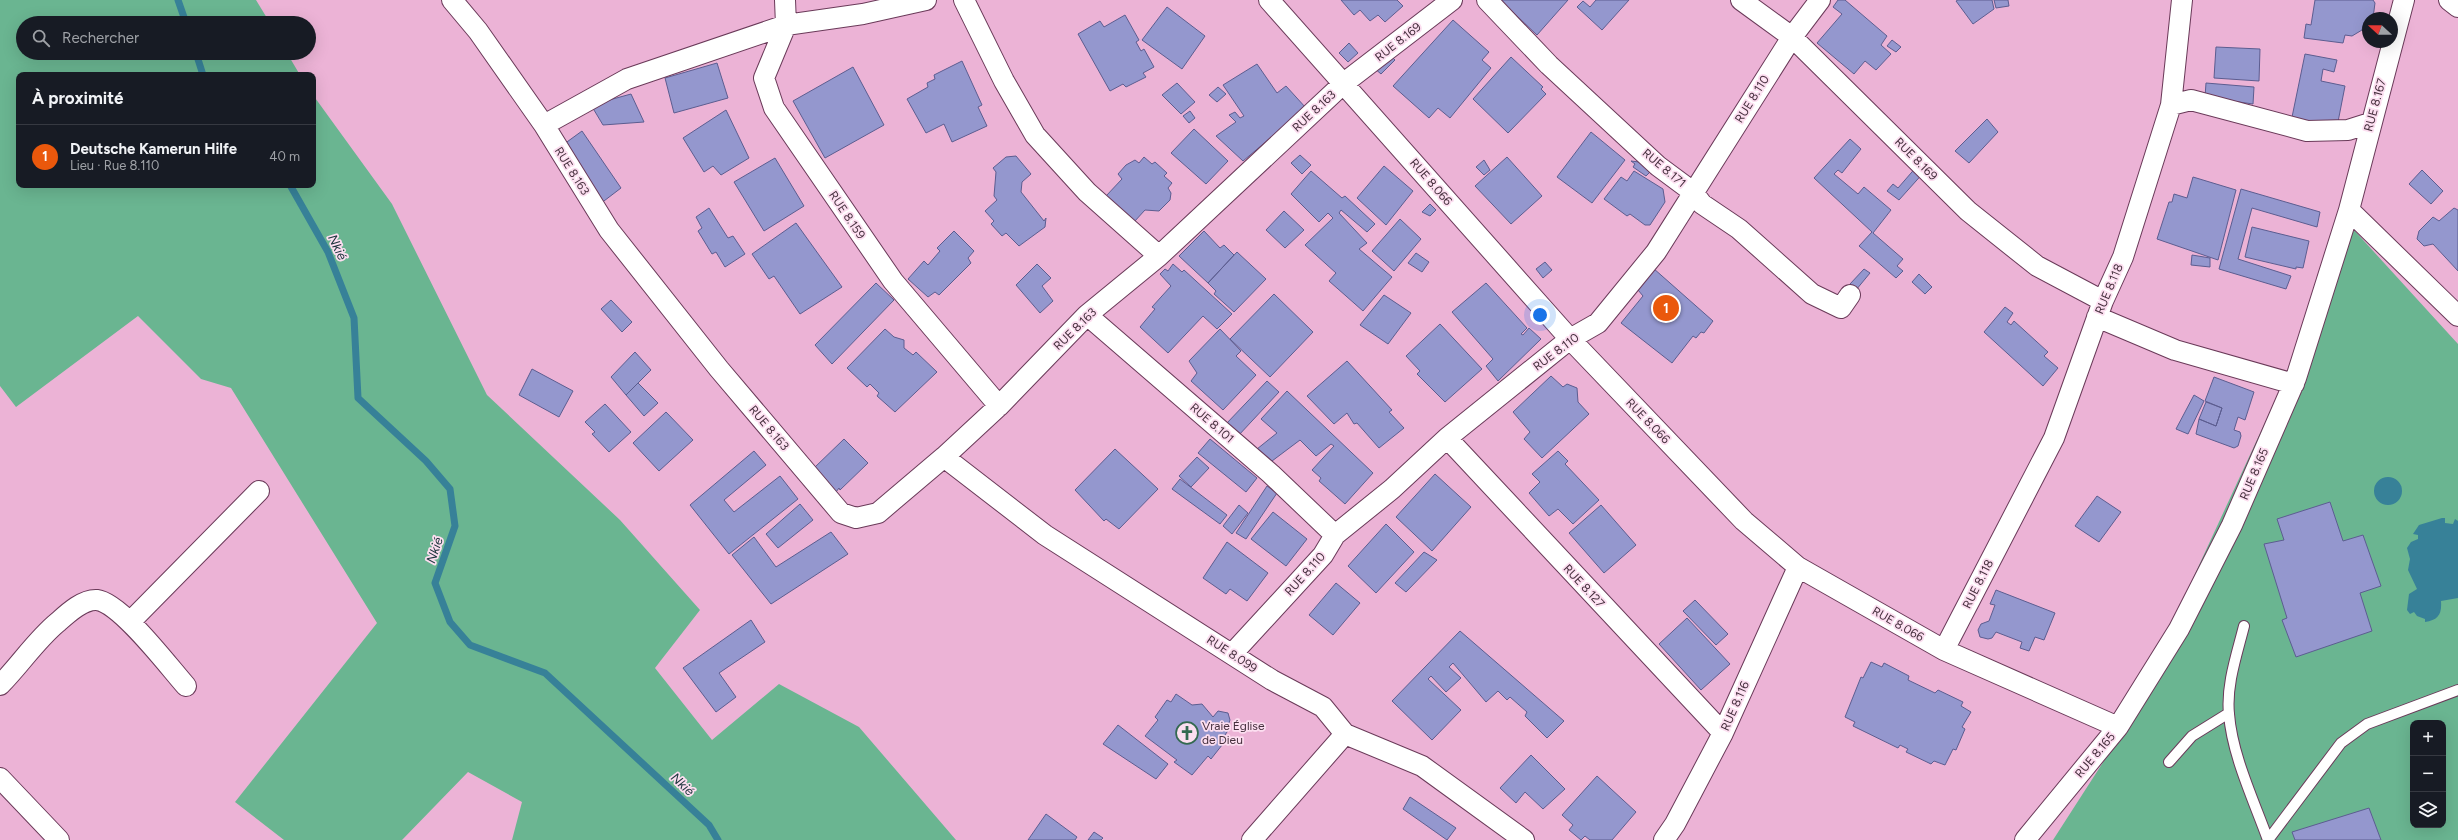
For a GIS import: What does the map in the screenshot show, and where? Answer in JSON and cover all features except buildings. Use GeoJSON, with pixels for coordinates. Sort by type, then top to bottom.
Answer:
{"type":"FeatureCollection","features":[{"type":"Feature","properties":{"kind":"street","name":"RUE 8.163"},"geometry":{"type":"LineString","coordinates":[[452,0],[478,31],[544,125],[609,230],[719,369],[841,514],[856,518],[878,513],[944,457],[999,406],[1087,315],[1159,256],[1344,83]]}},
{"type":"Feature","properties":{"kind":"street","name":"RUE 8.159"},"geometry":{"type":"LineString","coordinates":[[785,0],[786,25],[764,78],[774,108],[893,281],[999,406]]}},
{"type":"Feature","properties":{"kind":"street"},"geometry":{"type":"LineString","coordinates":[[544,125],[627,80],[786,25],[863,14],[926,0]]}},
{"type":"Feature","properties":{"kind":"street"},"geometry":{"type":"LineString","coordinates":[[964,0],[1004,81],[1035,135],[1087,192],[1159,256]]}},
{"type":"Feature","properties":{"kind":"street","name":"RUE 8.066"},"geometry":{"type":"LineString","coordinates":[[1268,0],[1344,83],[1570,339],[1744,521],[1798,567],[1944,650],[2118,727]]}},
{"type":"Feature","properties":{"kind":"street","name":"RUE 8.169"},"geometry":{"type":"LineString","coordinates":[[1344,83],[1452,0]]}},
{"type":"Feature","properties":{"kind":"street","name":"RUE 8.171"},"geometry":{"type":"LineString","coordinates":[[1487,0],[1549,65],[1658,166],[1693,192],[1702,204],[1739,229],[1812,294],[1841,308],[1850,295]]}},
{"type":"Feature","properties":{"kind":"street","name":"RUE 8.169"},"geometry":{"type":"LineString","coordinates":[[1741,0],[1792,37],[1968,211],[2037,266],[2100,309],[2175,350],[2294,384]]}},
{"type":"Feature","properties":{"kind":"street","name":"RUE 8.110"},"geometry":{"type":"LineString","coordinates":[[1232,654],[1323,555],[1335,535],[1392,489],[1447,438],[1570,339],[1598,323],[1656,252],[1792,37],[1820,0]]}},
{"type":"Feature","properties":{"kind":"street","name":"RUE 8.118"},"geometry":{"type":"LineString","coordinates":[[1944,650],[2054,438],[2100,309],[2123,257],[2171,105],[2182,0]]}},
{"type":"Feature","properties":{"kind":"street","name":"RUE 8.167"},"geometry":{"type":"LineString","coordinates":[[2348,210],[2404,0]]}},
{"type":"Feature","properties":{"kind":"street"},"geometry":{"type":"LineString","coordinates":[[2449,0],[2458,7]]}},
{"type":"Feature","properties":{"kind":"street"},"geometry":{"type":"LineString","coordinates":[[2171,105],[2191,100],[2307,131],[2348,130],[2370,123]]}},
{"type":"Feature","properties":{"kind":"street"},"geometry":{"type":"LineString","coordinates":[[2348,210],[2458,316]]}},
{"type":"Feature","properties":{"kind":"street","name":"RUE 8.165"},"geometry":{"type":"LineString","coordinates":[[2025,840],[2118,727],[2179,629],[2232,525],[2294,384],[2348,210]]}},
{"type":"Feature","properties":{"kind":"street","name":"RUE 8.101"},"geometry":{"type":"LineString","coordinates":[[1087,315],[1271,474],[1335,535]]}},
{"type":"Feature","properties":{"kind":"street","name":"RUE 8.127"},"geometry":{"type":"LineString","coordinates":[[1447,438],[1723,733]]}},
{"type":"Feature","properties":{"kind":"street","name":"RUE 8.099"},"geometry":{"type":"LineString","coordinates":[[944,457],[1045,535],[1272,680],[1323,707],[1345,734],[1422,766],[1513,837]]}},
{"type":"Feature","properties":{"kind":"street"},"geometry":{"type":"LineString","coordinates":[[130,622],[259,491]]}},
{"type":"Feature","properties":{"kind":"street","name":"RUE 8.116"},"geometry":{"type":"LineString","coordinates":[[1664,840],[1675,824],[1723,733],[1798,567]]}},
{"type":"Feature","properties":{"kind":"street"},"geometry":{"type":"LineString","coordinates":[[0,685],[57,622],[84,603],[97,600],[109,604],[130,622],[186,686]]}},
{"type":"Feature","properties":{"kind":"street"},"geometry":{"type":"LineString","coordinates":[[1252,840],[1345,734]]}},
{"type":"Feature","properties":{"kind":"street"},"geometry":{"type":"LineString","coordinates":[[0,778],[59,840]]}},
{"type":"Feature","properties":{"kind":"lane"},"geometry":{"type":"LineString","coordinates":[[2244,626],[2233,672],[2229,714],[2237,751],[2268,840]]}},
{"type":"Feature","properties":{"kind":"lane"},"geometry":{"type":"LineString","coordinates":[[2268,840],[2341,743],[2367,724],[2458,690]]}},
{"type":"Feature","properties":{"kind":"lane"},"geometry":{"type":"LineString","coordinates":[[2169,762],[2192,736],[2229,714]]}},
{"type":"Feature","properties":{"kind":"green space"},"geometry":{"type":"Polygon","coordinates":[[[0,0],[256,0],[266,16],[16,16],[16,60],[291,60],[298,72],[16,72],[16,188],[316,188],[316,99],[392,204],[487,395],[620,520],[700,610],[655,668],[712,740],[779,684],[859,727],[956,840],[512,840],[522,802],[468,772],[402,840],[284,840],[235,802],[377,623],[231,388],[201,379],[138,316],[16,407],[0,386],[0,0]]]}},
{"type":"Feature","properties":{"kind":"green space"},"geometry":{"type":"Polygon","coordinates":[[[2354,230],[2458,344],[2458,840],[2053,840],[2120,736],[2354,230]]]}},
{"type":"Feature","properties":{"kind":"water"},"geometry":{"type":"Polygon","coordinates":[[[2388,477],[2398,481],[2402,491],[2398,501],[2388,505],[2378,501],[2374,491],[2378,481],[2388,477]]]}},
{"type":"Feature","properties":{"kind":"water"},"geometry":{"type":"Polygon","coordinates":[[[2445,518],[2445,523],[2453,524],[2455,519],[2458,521],[2458,598],[2441,601],[2441,610],[2438,616],[2433,620],[2425,622],[2425,619],[2417,616],[2414,612],[2410,614],[2407,610],[2409,594],[2417,589],[2408,570],[2410,559],[2407,548],[2411,542],[2418,539],[2418,535],[2413,534],[2419,525],[2445,518]]]}},
{"type":"Feature","properties":{"kind":"waterway","name":"Nkié"},"geometry":{"type":"LineString","coordinates":[[178,0],[184,16]]}},
{"type":"Feature","properties":{"kind":"waterway","name":"Nkié"},"geometry":{"type":"LineString","coordinates":[[198,60],[202,72]]}},
{"type":"Feature","properties":{"kind":"waterway","name":"Nkié"},"geometry":{"type":"LineString","coordinates":[[292,188],[328,252],[354,318],[358,398],[426,461],[450,489],[455,526],[435,583],[450,622],[470,645],[545,673],[709,825],[718,840]]}},
{"type":"Feature","properties":{"kind":"place","name":"Deutsche Kamerun Hilfe"},"geometry":{"type":"Point","coordinates":[1666,308]}},
{"type":"Feature","properties":{"kind":"place","name":"Vraie Église de Dieu"},"geometry":{"type":"Point","coordinates":[1187,733]}}]}
